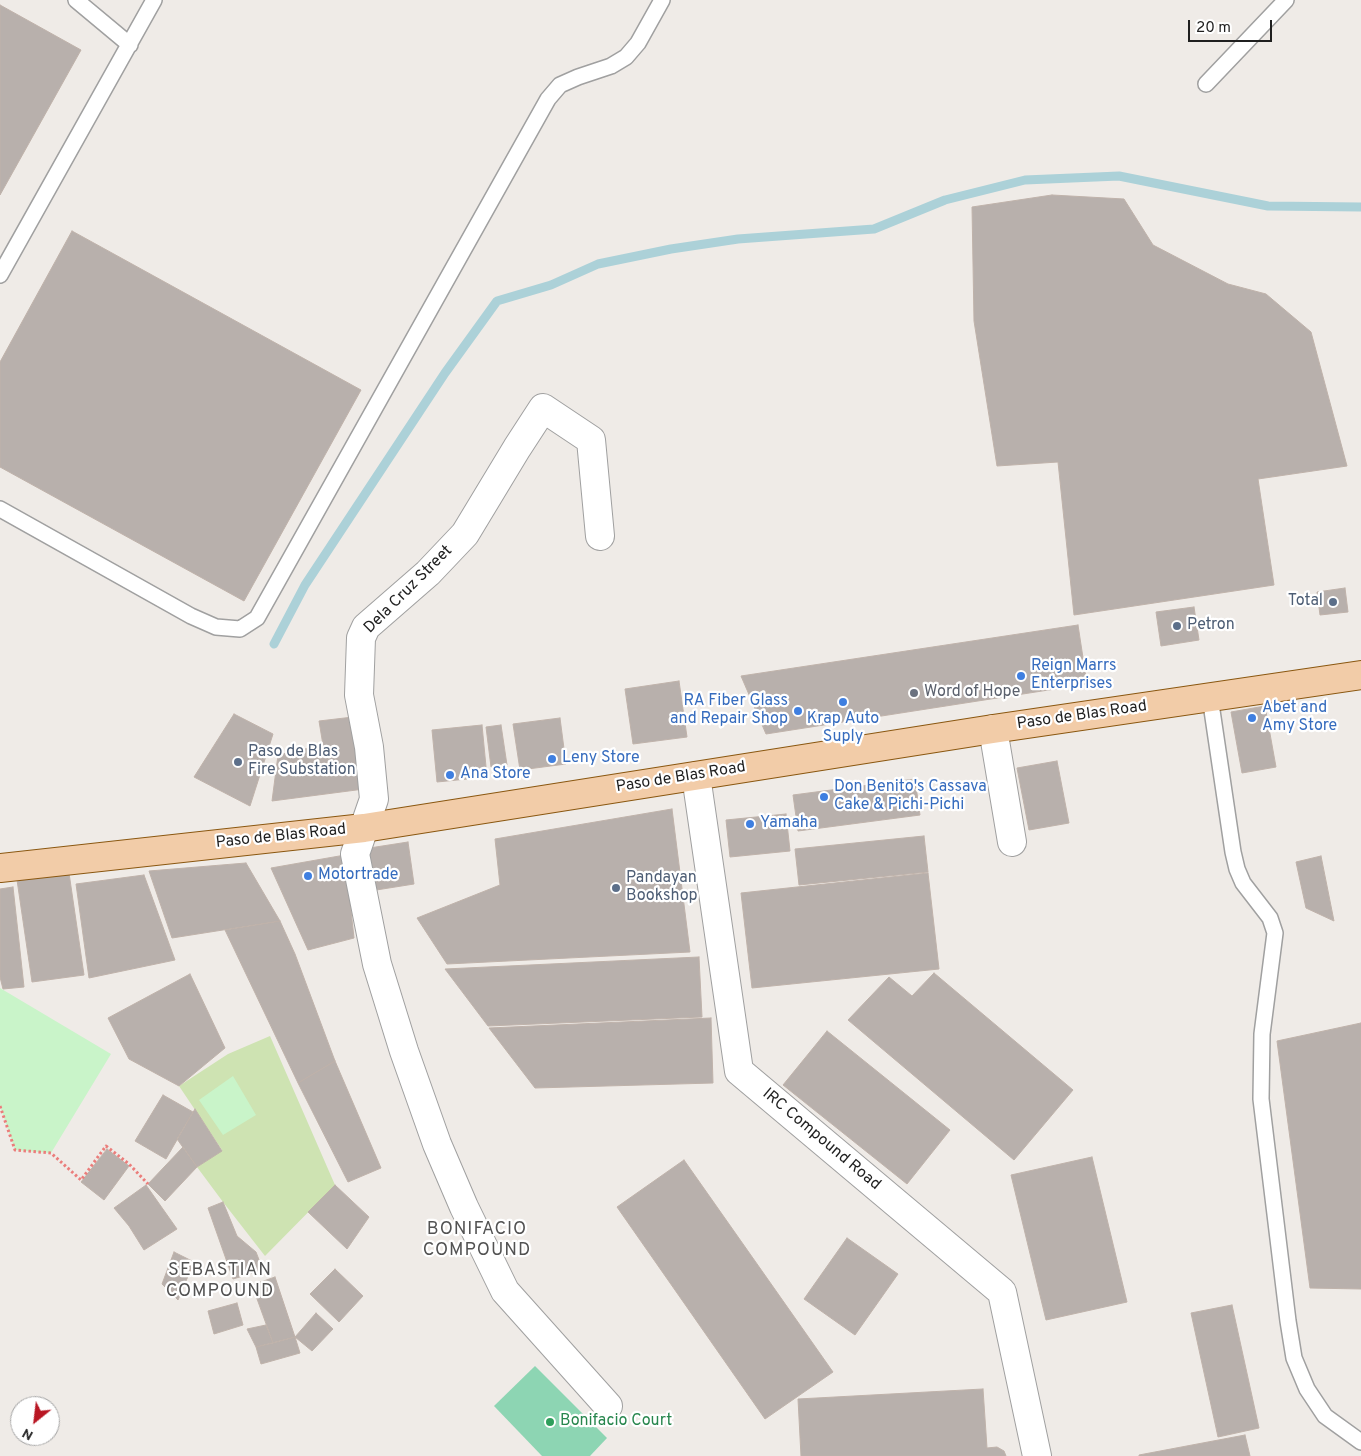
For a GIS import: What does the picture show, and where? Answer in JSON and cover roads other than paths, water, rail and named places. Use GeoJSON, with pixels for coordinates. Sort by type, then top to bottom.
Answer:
{"type":"FeatureCollection","features":[{"type":"Feature","properties":{"kind":"main road","name":"Paso de Blas Road"},"geometry":{"type":"LineString","coordinates":[[0,868],[364,828],[993,729],[1361,675]]}},
{"type":"Feature","properties":{"kind":"street","name":"Dela Cruz Street"},"geometry":{"type":"LineString","coordinates":[[364,828],[374,799],[369,747],[359,696],[361,638],[366,627],[428,573],[465,534],[517,448],[544,408],[591,440],[600,536]]}},
{"type":"Feature","properties":{"kind":"street"},"geometry":{"type":"LineString","coordinates":[[993,729],[1012,842]]}},
{"type":"Feature","properties":{"kind":"street","name":"IRC Compound Road"},"geometry":{"type":"LineString","coordinates":[[696,776],[739,1071],[1002,1292],[1036,1456]]}},
{"type":"Feature","properties":{"kind":"street"},"geometry":{"type":"LineString","coordinates":[[364,828],[355,854],[377,964],[404,1051],[437,1144],[464,1207],[505,1291],[608,1406]]}},
{"type":"Feature","properties":{"kind":"lane"},"geometry":{"type":"LineString","coordinates":[[76,0],[130,45]]}},
{"type":"Feature","properties":{"kind":"lane"},"geometry":{"type":"LineString","coordinates":[[0,276],[154,0]]}},
{"type":"Feature","properties":{"kind":"lane"},"geometry":{"type":"LineString","coordinates":[[0,509],[191,616],[216,628],[240,629],[257,618],[548,99],[560,85],[611,66],[626,58],[638,43],[662,0]]}},
{"type":"Feature","properties":{"kind":"lane"},"geometry":{"type":"LineString","coordinates":[[1206,84],[1286,0]]}},
{"type":"Feature","properties":{"kind":"lane"},"geometry":{"type":"LineString","coordinates":[[1210,697],[1237,868],[1244,884],[1270,918],[1275,933],[1262,1034],[1261,1100],[1294,1358],[1307,1389],[1326,1416],[1361,1442]]}},
{"type":"Feature","properties":{"kind":"waterway"},"geometry":{"type":"LineString","coordinates":[[274,644],[305,585],[445,373],[497,301],[551,285],[598,264],[671,249],[738,239],[874,229],[945,200],[1025,180],[1119,176],[1268,206],[1361,207]]}},
{"type":"Feature","properties":{"kind":"place","name":"Total"},"geometry":{"type":"Point","coordinates":[1333,602]}},
{"type":"Feature","properties":{"kind":"place","name":"Petron"},"geometry":{"type":"Point","coordinates":[1177,626]}},
{"type":"Feature","properties":{"kind":"place","name":"Reign Marrs Enterprises"},"geometry":{"type":"Point","coordinates":[1021,676]}},
{"type":"Feature","properties":{"kind":"place","name":"Word of Hope"},"geometry":{"type":"Point","coordinates":[914,693]}},
{"type":"Feature","properties":{"kind":"place","name":"Krap Auto Suply"},"geometry":{"type":"Point","coordinates":[843,702]}},
{"type":"Feature","properties":{"kind":"place","name":"RA Fiber Glass and Repair Shop"},"geometry":{"type":"Point","coordinates":[798,711]}},
{"type":"Feature","properties":{"kind":"place","name":"Abet and Amy Store"},"geometry":{"type":"Point","coordinates":[1252,718]}},
{"type":"Feature","properties":{"kind":"place","name":"Leny Store"},"geometry":{"type":"Point","coordinates":[552,759]}},
{"type":"Feature","properties":{"kind":"place","name":"Paso de Blas Fire Substation"},"geometry":{"type":"Point","coordinates":[238,762]}},
{"type":"Feature","properties":{"kind":"place","name":"Ana Store"},"geometry":{"type":"Point","coordinates":[450,775]}},
{"type":"Feature","properties":{"kind":"place","name":"Don Benito's Cassava Cake & Pichi-Pichi"},"geometry":{"type":"Point","coordinates":[824,797]}},
{"type":"Feature","properties":{"kind":"place","name":"Yamaha"},"geometry":{"type":"Point","coordinates":[750,824]}},
{"type":"Feature","properties":{"kind":"place","name":"Motortrade"},"geometry":{"type":"Point","coordinates":[308,876]}},
{"type":"Feature","properties":{"kind":"place","name":"Pandayan Bookshop"},"geometry":{"type":"Point","coordinates":[616,888]}},
{"type":"Feature","properties":{"kind":"place","name":"Bonifacio Court"},"geometry":{"type":"Point","coordinates":[550,1422]}},
{"type":"Feature","properties":{"kind":"district","name":"BONIFACIO COMPOUND"},"geometry":{"type":"Point","coordinates":[477,1240]}},
{"type":"Feature","properties":{"kind":"district","name":"SEBASTIAN COMPOUND"},"geometry":{"type":"Point","coordinates":[220,1281]}}]}
